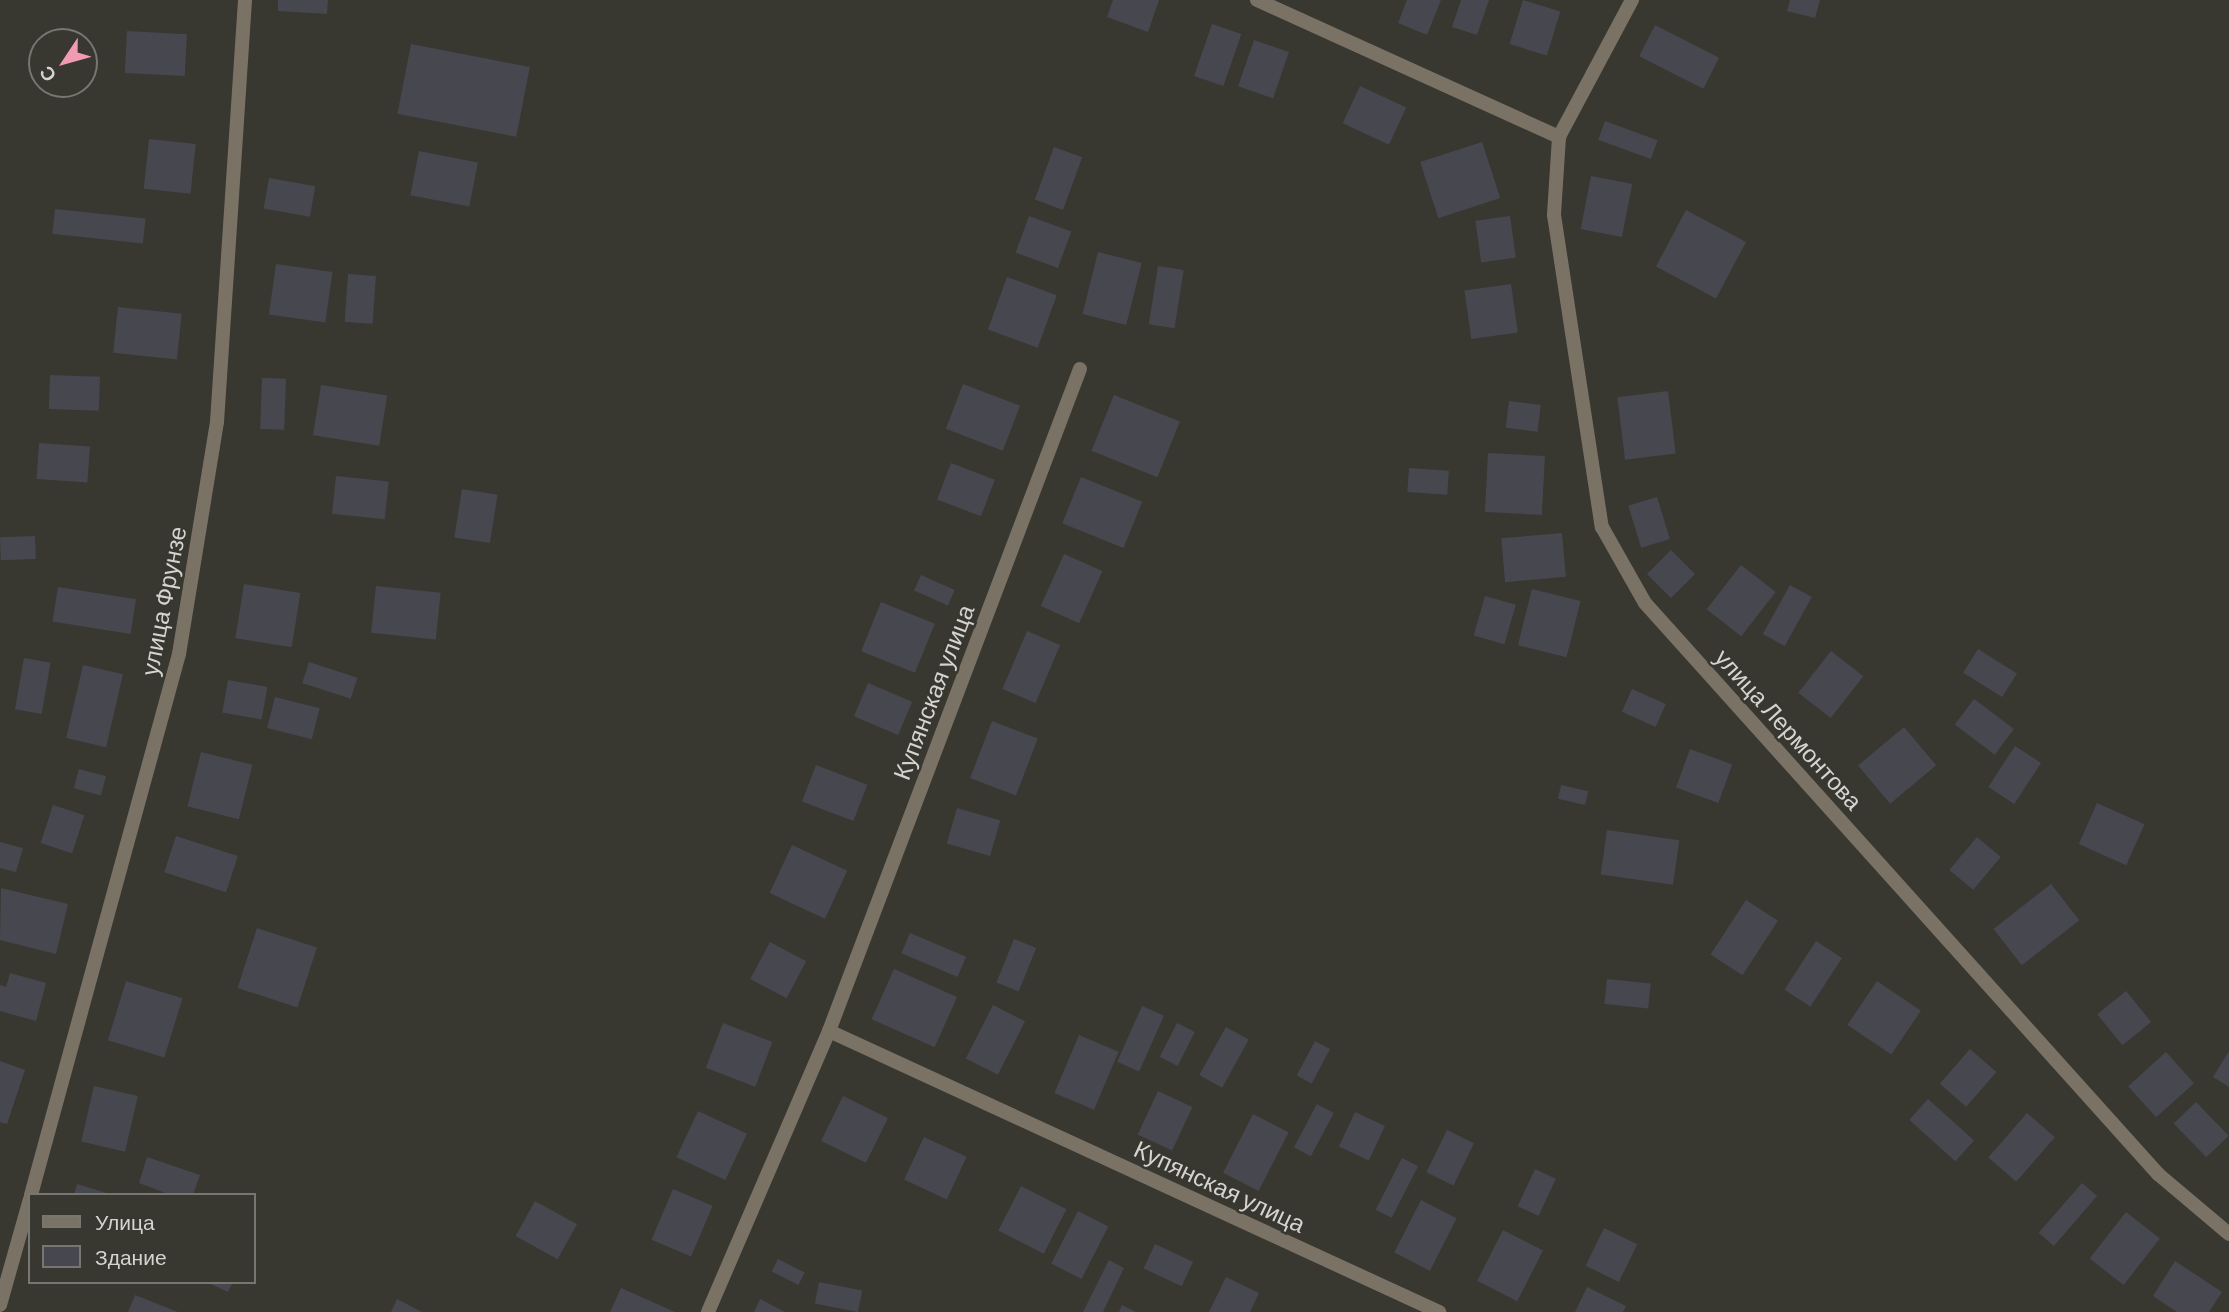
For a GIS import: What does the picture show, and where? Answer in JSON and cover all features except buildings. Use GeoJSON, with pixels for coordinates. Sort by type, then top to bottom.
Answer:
{"type":"FeatureCollection","features":[{"type":"Feature","properties":{"kind":"street","name":"улица Фрунзе"},"geometry":{"type":"LineString","coordinates":[[31,1193],[179,654],[217,422],[245,0]]}},
{"type":"Feature","properties":{"kind":"street"},"geometry":{"type":"LineString","coordinates":[[1257,0],[1559,137]]}},
{"type":"Feature","properties":{"kind":"street","name":"улица Лермонтова"},"geometry":{"type":"LineString","coordinates":[[1632,0],[1559,137],[1554,215],[1602,527],[1645,603],[2158,1174],[2229,1234]]}},
{"type":"Feature","properties":{"kind":"street","name":"Купянская улица"},"geometry":{"type":"LineString","coordinates":[[708,1312],[829,1031],[1080,369]]}},
{"type":"Feature","properties":{"kind":"street","name":"Купянская улица"},"geometry":{"type":"LineString","coordinates":[[829,1031],[1439,1312]]}},
{"type":"Feature","properties":{"kind":"street","name":"улица Фрунзе"},"geometry":{"type":"LineString","coordinates":[[0,1305],[28,1204]]}}]}
